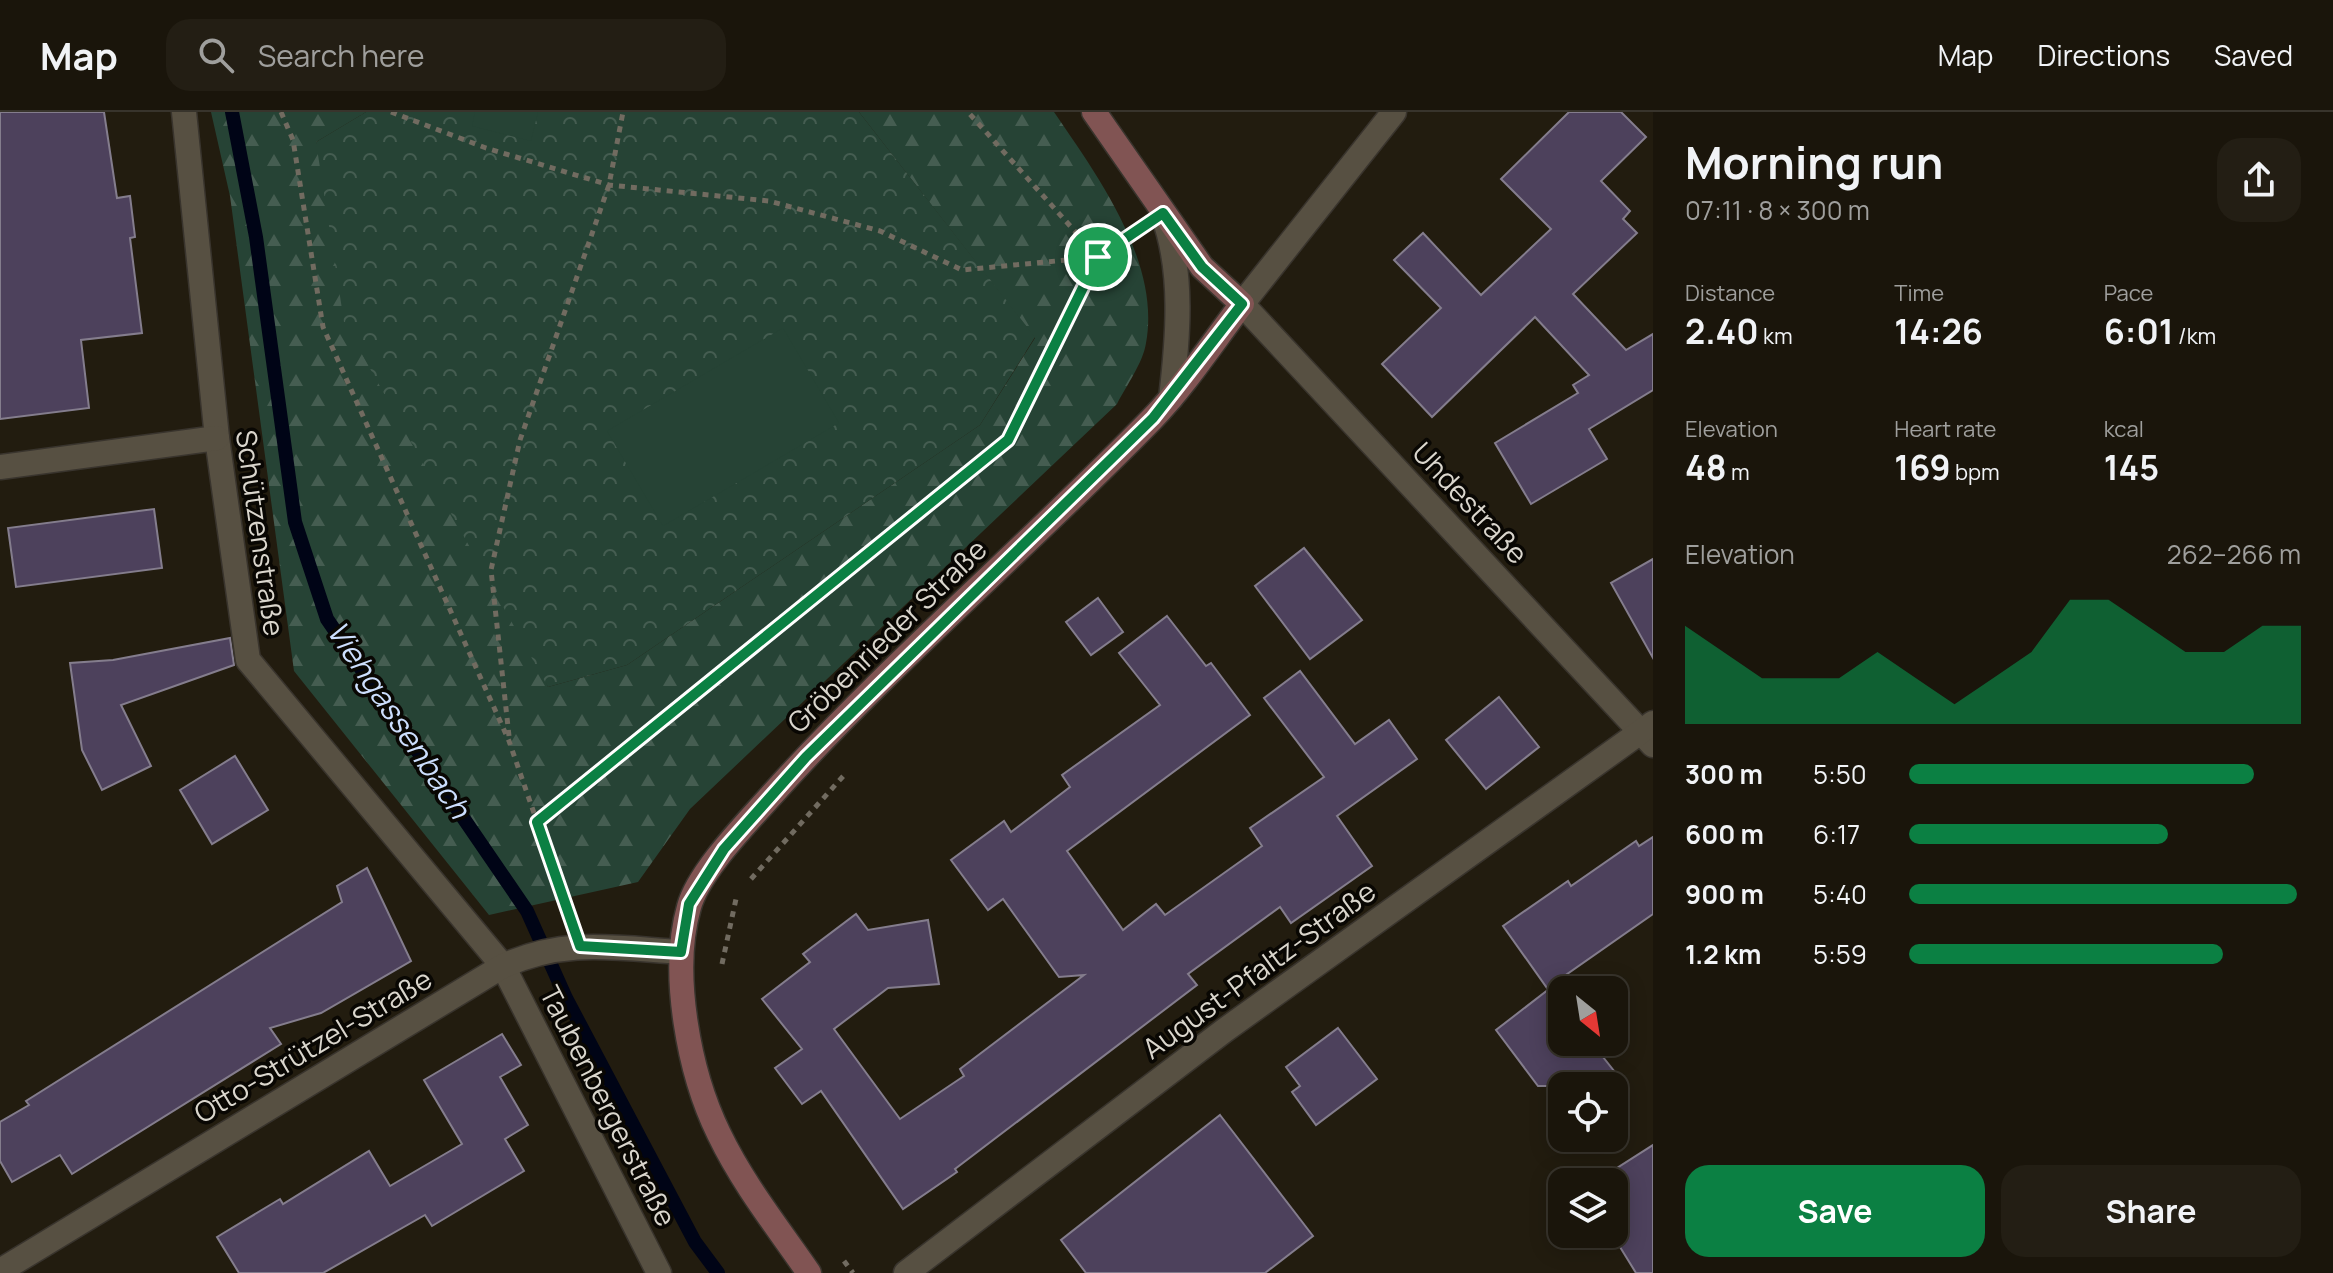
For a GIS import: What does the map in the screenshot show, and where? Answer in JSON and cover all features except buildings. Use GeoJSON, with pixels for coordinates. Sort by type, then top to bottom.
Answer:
{"type":"FeatureCollection","features":[{"type":"Feature","properties":{"kind":"street","name":"Schützenstraße"},"geometry":{"type":"LineString","coordinates":[[184,112],[217,438],[248,660],[514,961]]}},
{"type":"Feature","properties":{"kind":"street"},"geometry":{"type":"LineString","coordinates":[[1094,112],[1202,267],[1242,304],[1394,112]]}},
{"type":"Feature","properties":{"kind":"street"},"geometry":{"type":"LineString","coordinates":[[1163,213],[1173,243],[1178,338],[1171,398]]}},
{"type":"Feature","properties":{"kind":"street","name":"Gröbenrieder Straße"},"geometry":{"type":"LineString","coordinates":[[809,1273],[752,1190],[718,1133],[687,1028],[681,952],[689,904],[724,849],[806,757],[1171,398],[1242,304]]}},
{"type":"Feature","properties":{"kind":"street","name":"Uhdestraße"},"geometry":{"type":"LineString","coordinates":[[1242,304],[1648,732]]}},
{"type":"Feature","properties":{"kind":"street"},"geometry":{"type":"LineString","coordinates":[[0,467],[217,438]]}},
{"type":"Feature","properties":{"kind":"street","name":"August-Pfaltz-Straße"},"geometry":{"type":"LineString","coordinates":[[906,1273],[1225,1030],[1648,732]]}},
{"type":"Feature","properties":{"kind":"street","name":"Otto-Strützel-Straße"},"geometry":{"type":"LineString","coordinates":[[0,1271],[514,961],[577,945],[681,952]]}},
{"type":"Feature","properties":{"kind":"street","name":"Taubenbergerstraße"},"geometry":{"type":"LineString","coordinates":[[514,961],[659,1273]]}},
{"type":"Feature","properties":{"kind":"path"},"geometry":{"type":"LineString","coordinates":[[281,112],[293,140],[323,327],[509,741],[577,945]]}},
{"type":"Feature","properties":{"kind":"path"},"geometry":{"type":"LineString","coordinates":[[391,112],[486,148],[609,185],[769,201],[880,231],[962,270],[1098,257],[1163,213]]}},
{"type":"Feature","properties":{"kind":"path"},"geometry":{"type":"LineString","coordinates":[[509,741],[491,570],[520,440],[609,185],[623,112]]}},
{"type":"Feature","properties":{"kind":"path"},"geometry":{"type":"LineString","coordinates":[[968,112],[1098,257]]}},
{"type":"Feature","properties":{"kind":"path"},"geometry":{"type":"LineString","coordinates":[[537,822],[1008,440],[1098,257]]}},
{"type":"Feature","properties":{"kind":"path"},"geometry":{"type":"LineString","coordinates":[[747,884],[856,762]]}},
{"type":"Feature","properties":{"kind":"path"},"geometry":{"type":"LineString","coordinates":[[720,980],[723,949],[737,895]]}},
{"type":"Feature","properties":{"kind":"path"},"geometry":{"type":"LineString","coordinates":[[835,1249],[853,1273]]}},
{"type":"Feature","properties":{"kind":"green space"},"geometry":{"type":"Polygon","coordinates":[[[211,112],[366,112],[316,142],[548,687],[627,665],[980,425],[1035,338],[859,112],[1054,112],[1106,191],[1135,251],[1148,312],[1144,351],[1117,404],[690,809],[638,882],[489,915],[294,671],[230,196],[211,112]]]}},
{"type":"Feature","properties":{"kind":"green space"},"geometry":{"type":"Polygon","coordinates":[[[366,112],[859,112],[1035,337],[980,425],[627,665],[548,687],[344,322],[316,142],[366,112]]]}},
{"type":"Feature","properties":{"kind":"green space"},"geometry":{"type":"Polygon","coordinates":[[[475,112],[538,112],[531,141],[472,126],[475,112]]]}},
{"type":"Feature","properties":{"kind":"green space"},"geometry":{"type":"Polygon","coordinates":[[[783,328],[839,423],[663,526],[607,431],[783,328]]]}},
{"type":"Feature","properties":{"kind":"waterway","name":"Viehgassenbach"},"geometry":{"type":"LineString","coordinates":[[232,112],[256,237],[295,522],[327,619],[527,911],[566,998],[695,1242],[718,1273]]}},
{"type":"Feature","properties":{"kind":"route"},"geometry":{"type":"LineString","coordinates":[[1163,213],[1202,267],[1242,304],[1153,418],[806,757],[724,849],[689,904],[681,952],[580,946],[537,822],[1008,440],[1098,257],[1163,213]]}}]}
